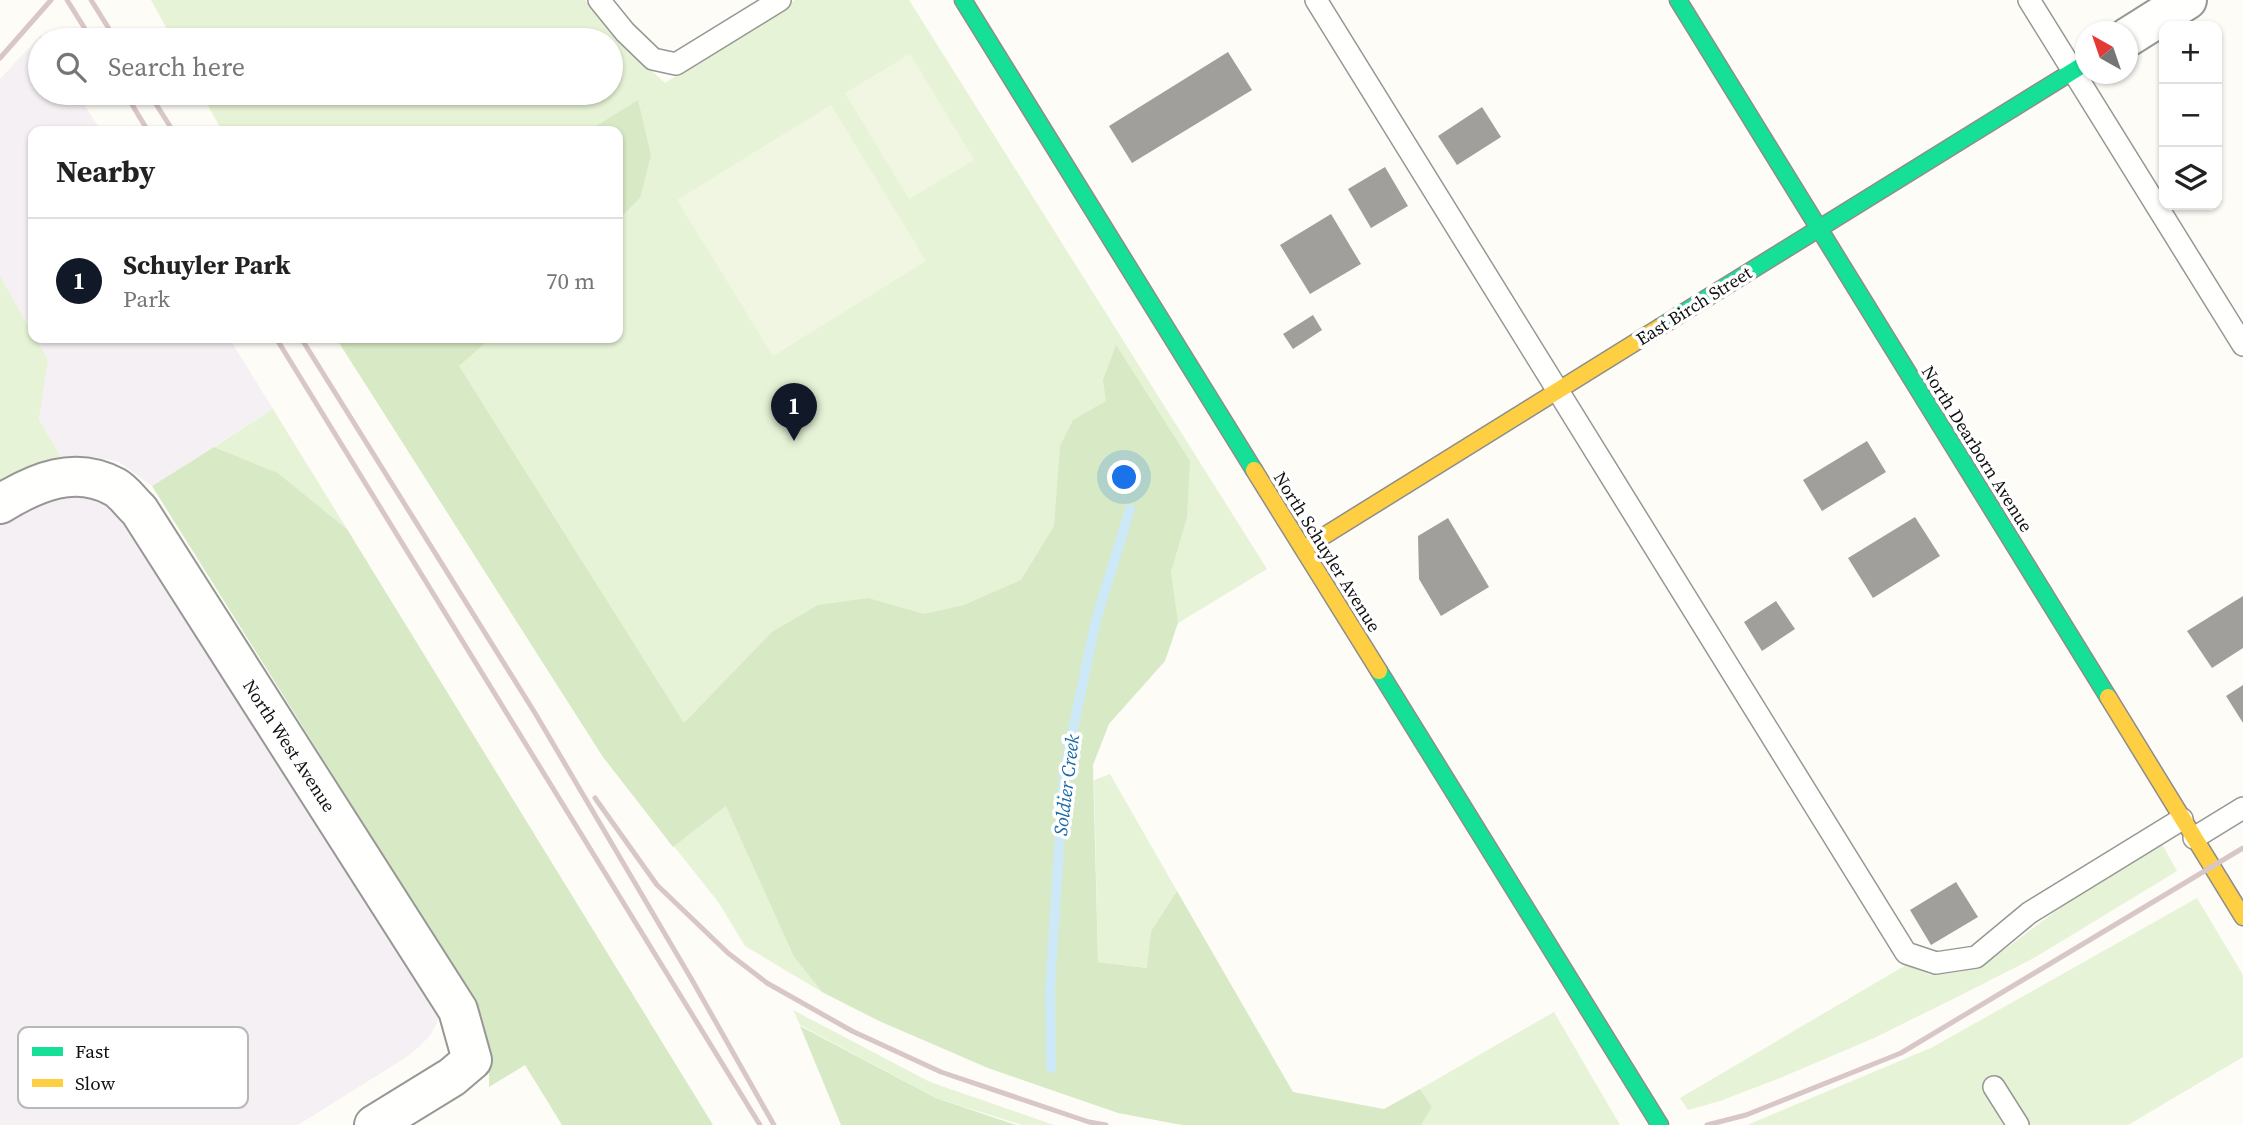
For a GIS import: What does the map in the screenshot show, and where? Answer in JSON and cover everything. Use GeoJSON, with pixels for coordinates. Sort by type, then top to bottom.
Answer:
{"type":"FeatureCollection","features":[{"type":"Feature","properties":{"kind":"street","name":"North Schuyler Avenue"},"geometry":{"type":"LineString","coordinates":[[963,0],[1660,1125]]}},
{"type":"Feature","properties":{"kind":"street","name":"North Dearborn Avenue"},"geometry":{"type":"LineString","coordinates":[[1678,0],[2243,917]]}},
{"type":"Feature","properties":{"kind":"street"},"geometry":{"type":"LineString","coordinates":[[2138,30],[2187,0]]}},
{"type":"Feature","properties":{"kind":"street","name":"East Birch Street"},"geometry":{"type":"LineString","coordinates":[[1303,549],[2075,69]]}},
{"type":"Feature","properties":{"kind":"street","name":"North West Avenue"},"geometry":{"type":"LineString","coordinates":[[0,504],[14,495],[66,475],[85,476],[116,488],[139,510],[458,1010],[472,1060],[452,1077],[374,1125]]}},
{"type":"Feature","properties":{"kind":"lane"},"geometry":{"type":"LineString","coordinates":[[599,0],[622,28]]}},
{"type":"Feature","properties":{"kind":"lane"},"geometry":{"type":"LineString","coordinates":[[623,30],[653,59],[676,64],[780,0]]}},
{"type":"Feature","properties":{"kind":"lane"},"geometry":{"type":"LineString","coordinates":[[1316,0],[1906,953],[1936,963],[1976,957],[2029,913],[2182,819]]}},
{"type":"Feature","properties":{"kind":"lane"},"geometry":{"type":"LineString","coordinates":[[2029,0],[2075,62]]}},
{"type":"Feature","properties":{"kind":"lane"},"geometry":{"type":"LineString","coordinates":[[2089,84],[2243,345]]}},
{"type":"Feature","properties":{"kind":"lane"},"geometry":{"type":"LineString","coordinates":[[2194,838],[2243,808]]}},
{"type":"Feature","properties":{"kind":"lane"},"geometry":{"type":"LineString","coordinates":[[1994,1087],[2018,1125]]}},
{"type":"Feature","properties":{"kind":"shaded area"},"geometry":{"type":"Polygon","coordinates":[[[28,49],[28,105],[85,105],[98,126],[28,126],[28,325],[0,276],[0,79],[28,49]]]}},
{"type":"Feature","properties":{"kind":"shaded area"},"geometry":{"type":"Polygon","coordinates":[[[39,343],[232,343],[273,409],[152,486],[119,462],[89,456],[61,457],[39,420],[48,360],[39,343]]]}},
{"type":"Feature","properties":{"kind":"shaded area"},"geometry":{"type":"Polygon","coordinates":[[[56,495],[85,496],[111,508],[129,523],[437,1003],[439,1018],[431,1034],[420,1046],[298,1125],[0,1125],[0,523],[31,505],[56,495]]]}},
{"type":"Feature","properties":{"kind":"green space"},"geometry":{"type":"Polygon","coordinates":[[[151,0],[585,0],[607,28],[166,28],[151,0]]]}},
{"type":"Feature","properties":{"kind":"green space"},"geometry":{"type":"Polygon","coordinates":[[[795,0],[909,0],[1267,569],[759,878],[794,957],[822,992],[745,946],[719,903],[603,757],[339,343],[623,343],[623,126],[219,126],[208,105],[623,105],[623,45],[665,83],[795,0]]]}},
{"type":"Feature","properties":{"kind":"green space"},"geometry":{"type":"Polygon","coordinates":[[[910,54],[974,160],[909,199],[845,93],[910,54]]]}},
{"type":"Feature","properties":{"kind":"green space"},"geometry":{"type":"Polygon","coordinates":[[[638,100],[651,155],[640,198],[623,215],[623,126],[596,126],[638,100]]]}},
{"type":"Feature","properties":{"kind":"green space"},"geometry":{"type":"Polygon","coordinates":[[[831,105],[926,261],[773,356],[677,200],[831,105]]]}},
{"type":"Feature","properties":{"kind":"green space"},"geometry":{"type":"Polygon","coordinates":[[[0,276],[28,325],[28,343],[39,343],[48,360],[39,420],[61,457],[0,494],[0,276]]]}},
{"type":"Feature","properties":{"kind":"green space"},"geometry":{"type":"Polygon","coordinates":[[[339,343],[485,343],[459,366],[684,723],[772,632],[818,605],[868,598],[924,614],[964,605],[1021,580],[1054,526],[1060,446],[1073,420],[1106,401],[1103,380],[1116,345],[1190,461],[1187,517],[1171,572],[1178,623],[1165,661],[1109,724],[1093,765],[1098,962],[1147,968],[1151,931],[1177,891],[1293,1092],[1384,1109],[1420,1089],[1432,1107],[1421,1125],[1182,1125],[1118,1113],[988,1068],[879,1021],[822,992],[794,957],[726,806],[673,847],[603,757],[339,343]]]}},
{"type":"Feature","properties":{"kind":"green space"},"geometry":{"type":"Polygon","coordinates":[[[273,409],[347,529],[278,473],[214,447],[273,409]]]}},
{"type":"Feature","properties":{"kind":"green space"},"geometry":{"type":"Polygon","coordinates":[[[214,447],[278,473],[347,529],[713,1125],[562,1125],[525,1065],[489,1087],[489,1045],[479,1008],[152,486],[214,447]]]}},
{"type":"Feature","properties":{"kind":"green space"},"geometry":{"type":"Polygon","coordinates":[[[1110,774],[1177,891],[1151,931],[1148,968],[1098,962],[1094,780],[1110,774]]]}},
{"type":"Feature","properties":{"kind":"green space"},"geometry":{"type":"Polygon","coordinates":[[[2161,842],[2177,871],[2034,958],[1874,1038],[1780,1078],[1688,1110],[1680,1098],[1906,965],[1931,975],[1959,972],[1984,965],[2088,887],[2161,842]]]}},
{"type":"Feature","properties":{"kind":"green space"},"geometry":{"type":"Polygon","coordinates":[[[2197,898],[2243,975],[2243,1057],[2128,1125],[1747,1125],[1933,1047],[2197,898]]]}},
{"type":"Feature","properties":{"kind":"green space"},"geometry":{"type":"Polygon","coordinates":[[[793,1010],[930,1082],[1054,1125],[1022,1125],[936,1098],[800,1025],[793,1010]]]}},
{"type":"Feature","properties":{"kind":"green space"},"geometry":{"type":"Polygon","coordinates":[[[1554,1012],[1620,1125],[1421,1125],[1432,1107],[1420,1089],[1554,1012]]]}},
{"type":"Feature","properties":{"kind":"green space"},"geometry":{"type":"Polygon","coordinates":[[[800,1026],[936,1098],[1016,1125],[841,1125],[800,1026]]]}},
{"type":"Feature","properties":{"kind":"building"},"geometry":{"type":"Polygon","coordinates":[[[1228,52],[1252,90],[1132,163],[1109,126],[1228,52]]]}},
{"type":"Feature","properties":{"kind":"building"},"geometry":{"type":"Polygon","coordinates":[[[1482,107],[1501,137],[1457,165],[1438,136],[1482,107]]]}},
{"type":"Feature","properties":{"kind":"building"},"geometry":{"type":"Polygon","coordinates":[[[1385,167],[1408,206],[1371,228],[1348,189],[1385,167]]]}},
{"type":"Feature","properties":{"kind":"building"},"geometry":{"type":"Polygon","coordinates":[[[1331,214],[1361,264],[1310,294],[1280,245],[1331,214]]]}},
{"type":"Feature","properties":{"kind":"building"},"geometry":{"type":"Polygon","coordinates":[[[1313,315],[1322,330],[1293,349],[1283,334],[1313,315]]]}},
{"type":"Feature","properties":{"kind":"building"},"geometry":{"type":"Polygon","coordinates":[[[1867,441],[1886,472],[1822,511],[1803,480],[1867,441]]]}},
{"type":"Feature","properties":{"kind":"building"},"geometry":{"type":"Polygon","coordinates":[[[1915,517],[1940,556],[1873,598],[1848,558],[1915,517]]]}},
{"type":"Feature","properties":{"kind":"building"},"geometry":{"type":"Polygon","coordinates":[[[1448,518],[1489,587],[1441,616],[1419,579],[1418,536],[1448,518]]]}},
{"type":"Feature","properties":{"kind":"building"},"geometry":{"type":"Polygon","coordinates":[[[2243,596],[2243,648],[2212,668],[2187,631],[2243,596]]]}},
{"type":"Feature","properties":{"kind":"building"},"geometry":{"type":"Polygon","coordinates":[[[1776,601],[1795,629],[1762,651],[1744,622],[1776,601]]]}},
{"type":"Feature","properties":{"kind":"building"},"geometry":{"type":"Polygon","coordinates":[[[2243,685],[2243,723],[2226,696],[2243,685]]]}},
{"type":"Feature","properties":{"kind":"building"},"geometry":{"type":"Polygon","coordinates":[[[1956,882],[1978,917],[1931,945],[1910,910],[1956,882]]]}},
{"type":"Feature","properties":{"kind":"waterway","name":"Soldier Creek"},"geometry":{"type":"LineString","coordinates":[[1051,1068],[1050,988],[1064,772],[1096,620],[1130,509]]}},
{"type":"Feature","properties":{"kind":"railway"},"geometry":{"type":"LineString","coordinates":[[0,58],[51,0]]}},
{"type":"Feature","properties":{"kind":"railway"},"geometry":{"type":"LineString","coordinates":[[67,0],[84,28]]}},
{"type":"Feature","properties":{"kind":"railway"},"geometry":{"type":"LineString","coordinates":[[91,0],[108,28]]}},
{"type":"Feature","properties":{"kind":"railway"},"geometry":{"type":"LineString","coordinates":[[132,105],[145,126]]}},
{"type":"Feature","properties":{"kind":"railway"},"geometry":{"type":"LineString","coordinates":[[157,105],[170,126]]}},
{"type":"Feature","properties":{"kind":"railway"},"geometry":{"type":"LineString","coordinates":[[279,343],[760,1125]]}},
{"type":"Feature","properties":{"kind":"railway"},"geometry":{"type":"LineString","coordinates":[[304,343],[535,713],[774,1125]]}},
{"type":"Feature","properties":{"kind":"railway"},"geometry":{"type":"LineString","coordinates":[[595,798],[657,885],[728,953],[767,983],[852,1031],[941,1072],[1089,1122],[1106,1125]]}},
{"type":"Feature","properties":{"kind":"railway"},"geometry":{"type":"LineString","coordinates":[[1707,1125],[1746,1115],[1901,1053],[2243,848]]}},
{"type":"Feature","properties":{"kind":"traffic: fast"},"geometry":{"type":"LineString","coordinates":[[963,0],[1254,470]]}},
{"type":"Feature","properties":{"kind":"traffic: fast"},"geometry":{"type":"LineString","coordinates":[[1678,0],[2108,697]]}},
{"type":"Feature","properties":{"kind":"traffic: fast"},"geometry":{"type":"LineString","coordinates":[[1660,327],[2075,70]]}},
{"type":"Feature","properties":{"kind":"traffic: fast"},"geometry":{"type":"LineString","coordinates":[[1379,671],[1660,1125]]}},
{"type":"Feature","properties":{"kind":"traffic: slow"},"geometry":{"type":"LineString","coordinates":[[1303,549],[1660,327]]}},
{"type":"Feature","properties":{"kind":"traffic: slow"},"geometry":{"type":"LineString","coordinates":[[1254,470],[1379,671]]}},
{"type":"Feature","properties":{"kind":"traffic: slow"},"geometry":{"type":"LineString","coordinates":[[2108,697],[2243,917]]}},
{"type":"Feature","properties":{"kind":"place","name":"Schuyler Park"},"geometry":{"type":"Point","coordinates":[794,441]}}]}
